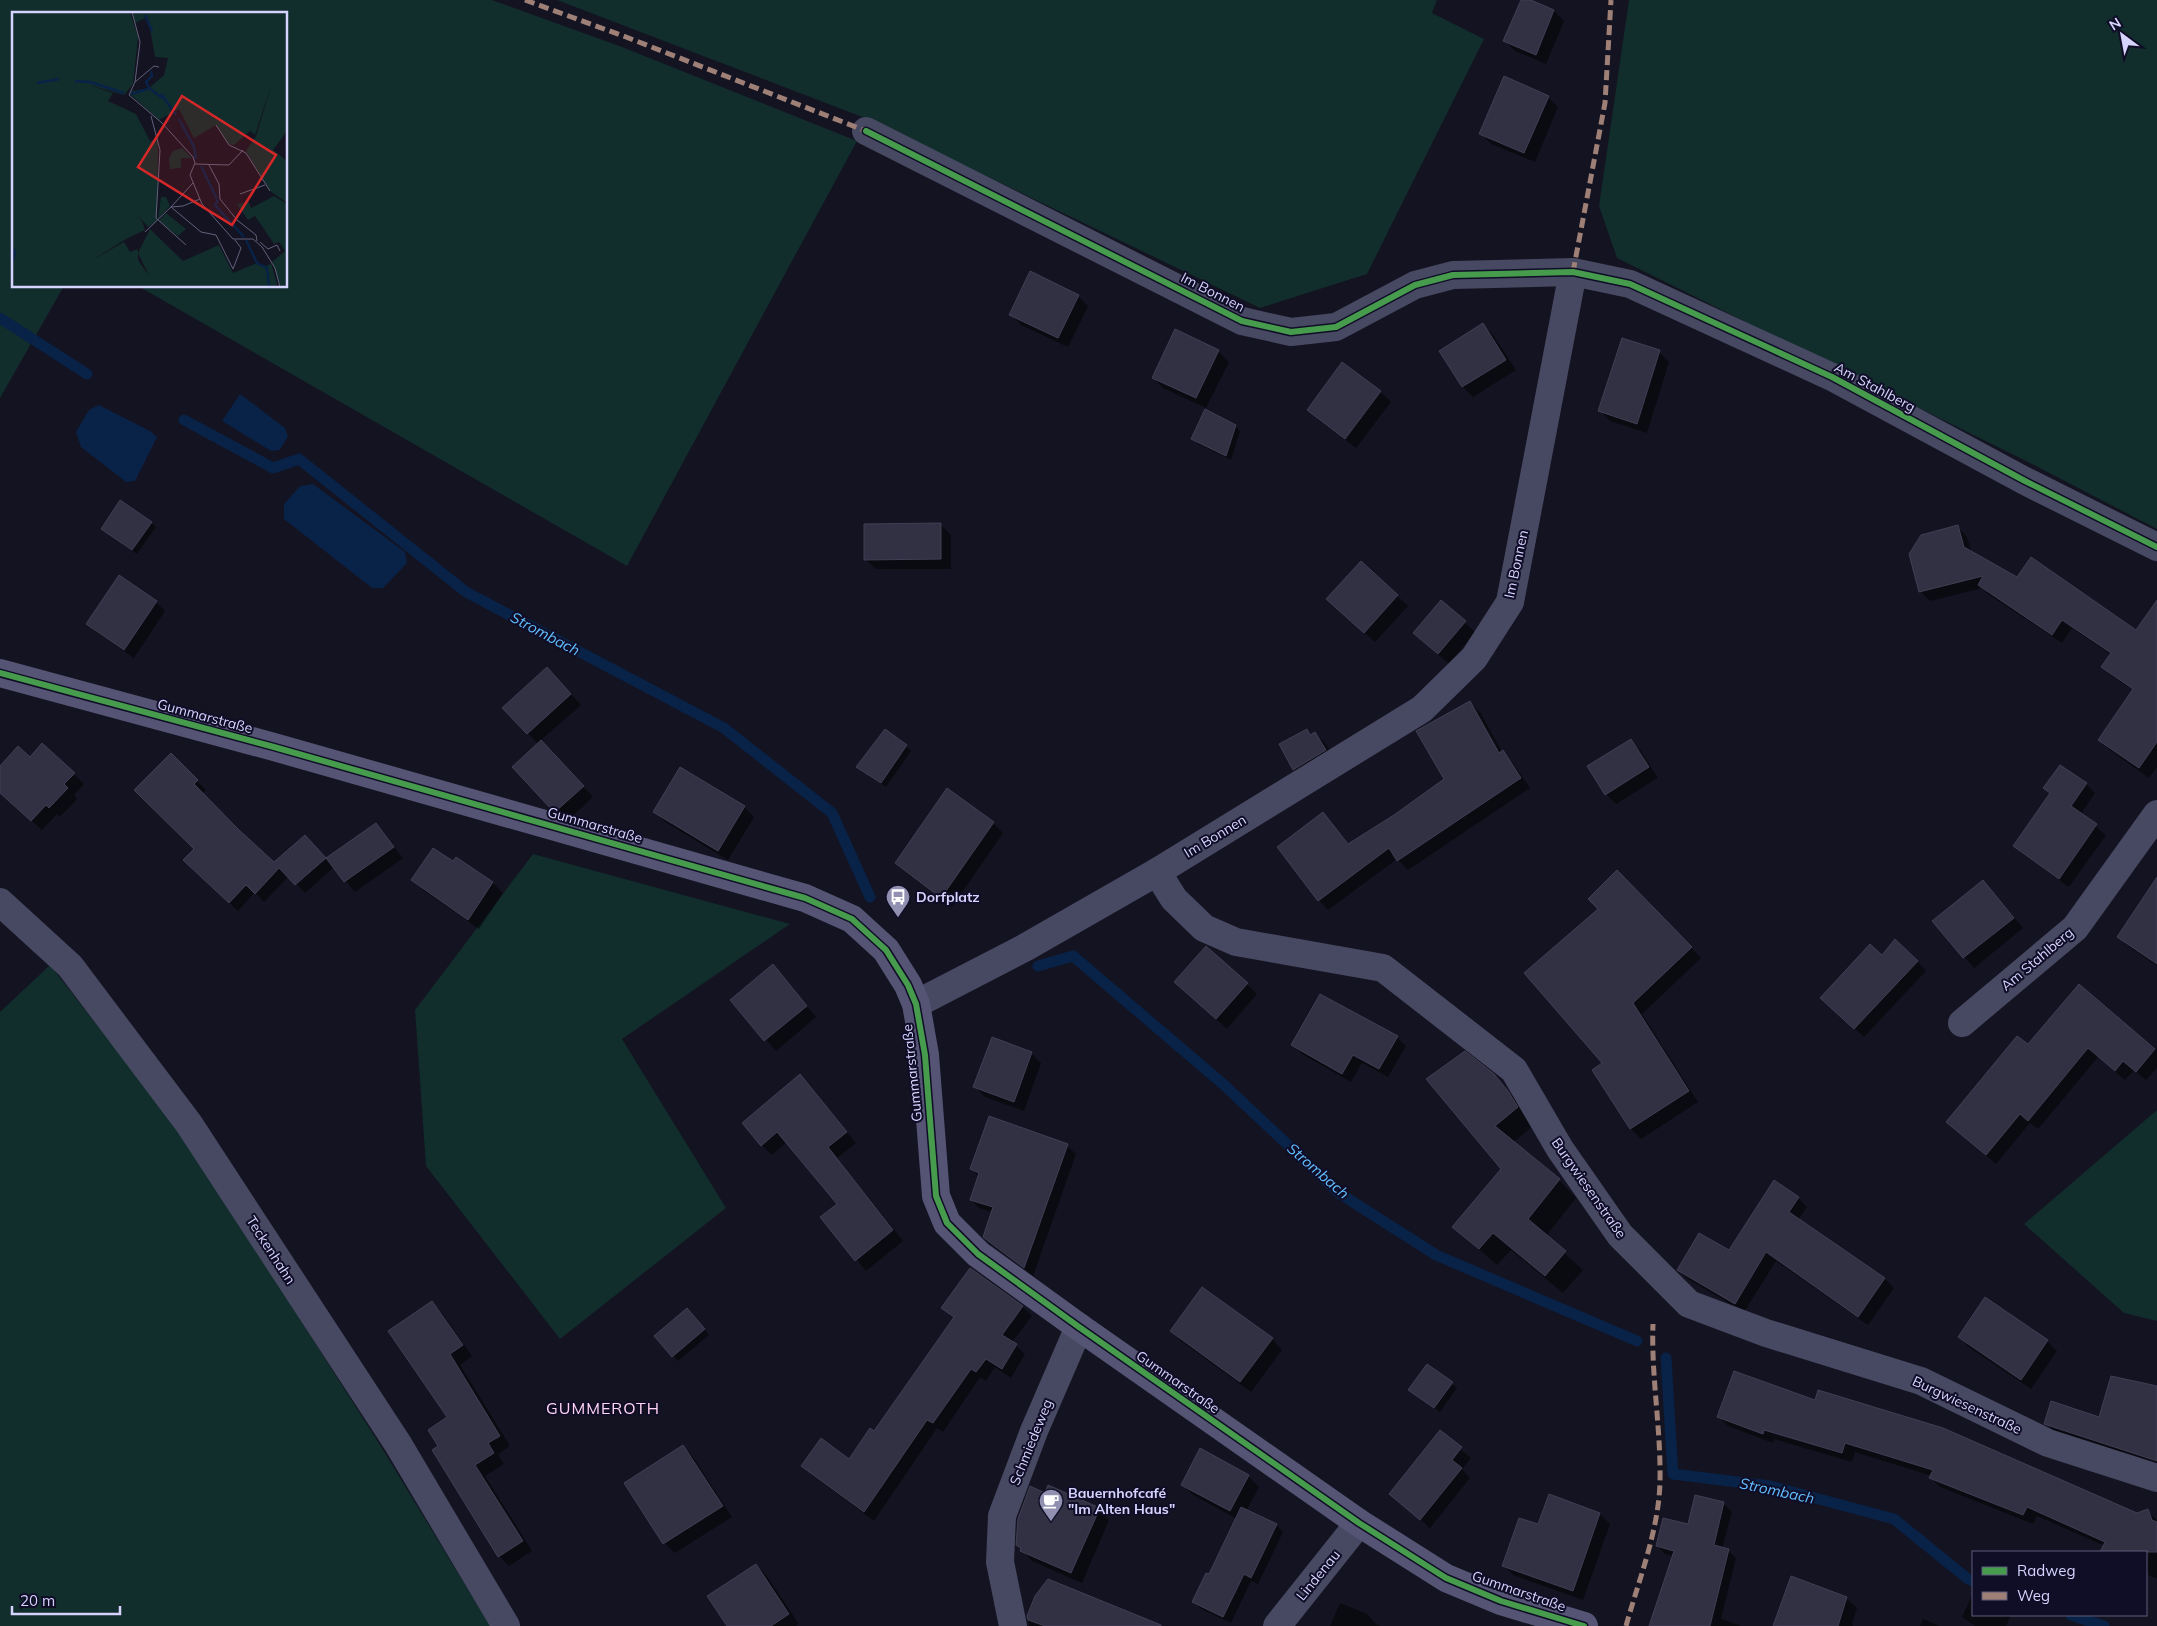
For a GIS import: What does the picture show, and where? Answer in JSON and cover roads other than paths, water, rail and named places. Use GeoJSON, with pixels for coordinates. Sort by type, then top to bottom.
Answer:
{"type":"FeatureCollection","features":[{"type":"Feature","properties":{"kind":"street","name":"Im Bonnen"},"geometry":{"type":"LineString","coordinates":[[866,131],[1242,321],[1291,332],[1336,327],[1415,285],[1453,275],[1573,272],[1510,602],[1474,658],[1422,709],[1156,872],[1026,947],[916,1004]]}},
{"type":"Feature","properties":{"kind":"street","name":"Am Stahlberg"},"geometry":{"type":"LineString","coordinates":[[1573,272],[1630,284],[1823,373],[2025,481],[2157,547]]}},
{"type":"Feature","properties":{"kind":"street","name":"Gummarstraße"},"geometry":{"type":"LineString","coordinates":[[0,673],[274,747],[805,898],[852,919],[886,950],[908,985],[916,1004],[925,1054],[936,1196],[947,1223],[978,1254],[1079,1327],[1359,1522],[1446,1578],[1500,1601],[1584,1626]]}},
{"type":"Feature","properties":{"kind":"street","name":"Am Stahlberg"},"geometry":{"type":"LineString","coordinates":[[1962,1023],[2075,928],[2157,814]]}},
{"type":"Feature","properties":{"kind":"street","name":"Burgwiesenstraße"},"geometry":{"type":"LineString","coordinates":[[1156,872],[1174,898],[1204,928],[1236,942],[1382,968],[1514,1070],[1560,1149],[1620,1235],[1689,1304],[1766,1333],[1922,1382],[2048,1444],[2157,1478]]}},
{"type":"Feature","properties":{"kind":"street","name":"Teckenhahn"},"geometry":{"type":"LineString","coordinates":[[0,902],[70,966],[189,1124],[398,1444],[506,1626]]}},
{"type":"Feature","properties":{"kind":"street","name":"Schmiedeweg"},"geometry":{"type":"LineString","coordinates":[[1013,1626],[1000,1562],[1002,1516],[1034,1431],[1079,1327]]}},
{"type":"Feature","properties":{"kind":"street","name":"Lindenau"},"geometry":{"type":"LineString","coordinates":[[1277,1626],[1359,1522]]}},
{"type":"Feature","properties":{"kind":"water"},"geometry":{"type":"Polygon","coordinates":[[[240,394],[285,428],[288,436],[280,450],[271,451],[222,421],[240,394]]]}},
{"type":"Feature","properties":{"kind":"water"},"geometry":{"type":"Polygon","coordinates":[[[99,405],[150,431],[157,437],[135,481],[126,482],[81,447],[76,432],[89,410],[99,405]]]}},
{"type":"Feature","properties":{"kind":"water"},"geometry":{"type":"Polygon","coordinates":[[[313,484],[405,552],[407,563],[383,588],[372,588],[284,519],[284,504],[300,486],[313,484]]]}},
{"type":"Feature","properties":{"kind":"waterway","name":"Strombach"},"geometry":{"type":"LineString","coordinates":[[0,318],[87,374]]}},
{"type":"Feature","properties":{"kind":"waterway","name":"Strombach"},"geometry":{"type":"LineString","coordinates":[[184,420],[273,468],[299,459],[466,592],[724,728],[832,813],[870,897]]}},
{"type":"Feature","properties":{"kind":"waterway","name":"Strombach"},"geometry":{"type":"LineString","coordinates":[[1038,966],[1073,956],[1223,1084],[1339,1193],[1436,1255],[1637,1341]]}},
{"type":"Feature","properties":{"kind":"waterway","name":"Strombach"},"geometry":{"type":"LineString","coordinates":[[1666,1358],[1673,1474],[1770,1486],[1894,1519],[1972,1581]]}},
{"type":"Feature","properties":{"kind":"waterway","name":"Strombach"},"geometry":{"type":"LineString","coordinates":[[2074,1616],[2104,1626]]}},
{"type":"Feature","properties":{"kind":"place","name":"Dorfplatz"},"geometry":{"type":"Point","coordinates":[898,918]}},
{"type":"Feature","properties":{"kind":"place","name":"Bauernhofcafé \"Im Alten Haus\""},"geometry":{"type":"Point","coordinates":[1051,1522]}},
{"type":"Feature","properties":{"kind":"district","name":"GUMMEROTH"},"geometry":{"type":"Point","coordinates":[603,1408]}}]}
